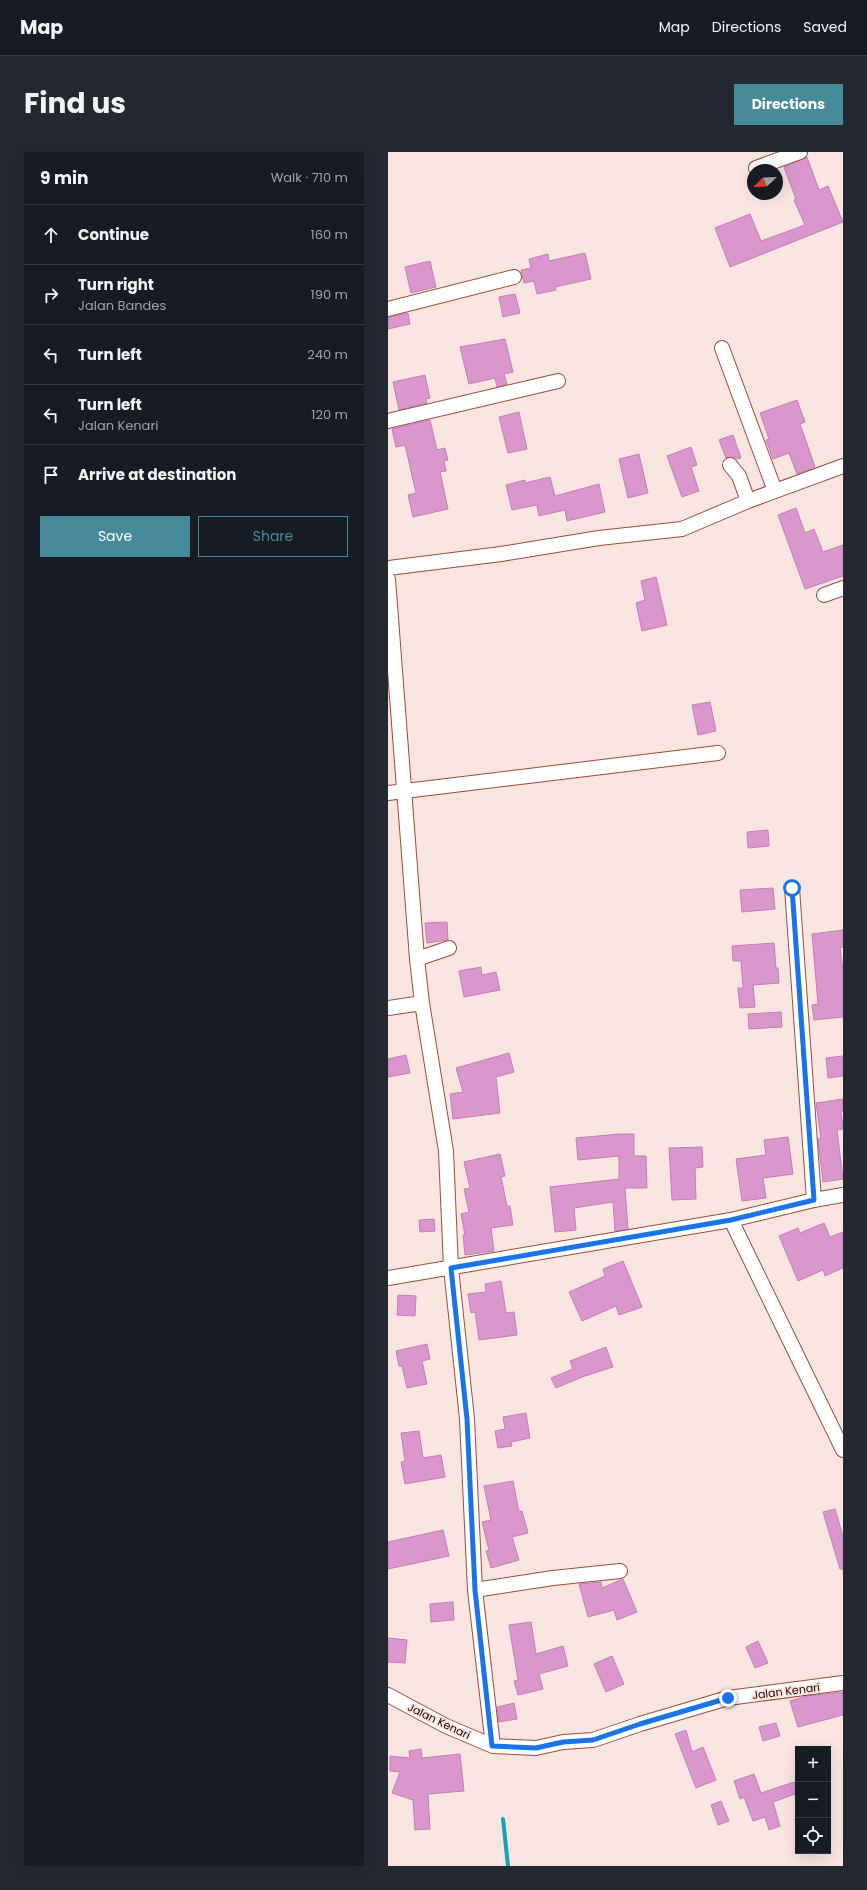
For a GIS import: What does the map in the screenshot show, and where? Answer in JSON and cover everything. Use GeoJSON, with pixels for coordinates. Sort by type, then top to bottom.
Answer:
{"type":"FeatureCollection","features":[{"type":"Feature","properties":{"kind":"street"},"geometry":{"type":"LineString","coordinates":[[767,164],[800,152]]}},
{"type":"Feature","properties":{"kind":"street"},"geometry":{"type":"LineString","coordinates":[[388,309],[514,277]]}},
{"type":"Feature","properties":{"kind":"street"},"geometry":{"type":"LineString","coordinates":[[722,348],[775,491]]}},
{"type":"Feature","properties":{"kind":"street"},"geometry":{"type":"LineString","coordinates":[[388,421],[558,381]]}},
{"type":"Feature","properties":{"kind":"street"},"geometry":{"type":"LineString","coordinates":[[730,466],[739,476],[748,500]]}},
{"type":"Feature","properties":{"kind":"street"},"geometry":{"type":"LineString","coordinates":[[388,568],[501,554],[599,538],[671,531],[694,524],[748,500],[843,466]]}},
{"type":"Feature","properties":{"kind":"street"},"geometry":{"type":"LineString","coordinates":[[388,587],[417,959],[422,1003],[446,1151],[451,1268],[467,1419],[475,1590],[492,1746]]}},
{"type":"Feature","properties":{"kind":"street"},"geometry":{"type":"LineString","coordinates":[[824,595],[843,588]]}},
{"type":"Feature","properties":{"kind":"street"},"geometry":{"type":"LineString","coordinates":[[388,793],[718,753]]}},
{"type":"Feature","properties":{"kind":"street"},"geometry":{"type":"LineString","coordinates":[[792,888],[814,1200]]}},
{"type":"Feature","properties":{"kind":"street"},"geometry":{"type":"LineString","coordinates":[[417,959],[449,948]]}},
{"type":"Feature","properties":{"kind":"street"},"geometry":{"type":"LineString","coordinates":[[388,1008],[422,1003]]}},
{"type":"Feature","properties":{"kind":"street"},"geometry":{"type":"LineString","coordinates":[[388,1278],[731,1220],[814,1200],[843,1195]]}},
{"type":"Feature","properties":{"kind":"street"},"geometry":{"type":"LineString","coordinates":[[731,1220],[843,1450]]}},
{"type":"Feature","properties":{"kind":"street"},"geometry":{"type":"LineString","coordinates":[[475,1590],[553,1578],[620,1571]]}},
{"type":"Feature","properties":{"kind":"street","name":"Jalan Kenari"},"geometry":{"type":"LineString","coordinates":[[388,1696],[446,1726],[492,1746],[536,1748],[563,1742],[593,1740],[640,1724],[728,1698],[843,1683]]}},
{"type":"Feature","properties":{"kind":"building"},"geometry":{"type":"Polygon","coordinates":[[[807,157],[819,190],[828,186],[843,222],[730,267],[715,228],[750,214],[761,241],[805,225],[794,200],[796,199],[784,167],[807,157]]]}},
{"type":"Feature","properties":{"kind":"building"},"geometry":{"type":"Polygon","coordinates":[[[585,253],[591,279],[555,287],[556,290],[537,294],[534,281],[524,283],[521,270],[531,268],[529,259],[548,254],[549,261],[585,253]]]}},
{"type":"Feature","properties":{"kind":"building"},"geometry":{"type":"Polygon","coordinates":[[[430,261],[436,287],[411,293],[405,267],[430,261]]]}},
{"type":"Feature","properties":{"kind":"building"},"geometry":{"type":"Polygon","coordinates":[[[515,294],[520,313],[503,317],[499,297],[515,294]]]}},
{"type":"Feature","properties":{"kind":"building"},"geometry":{"type":"Polygon","coordinates":[[[408,313],[410,324],[388,329],[388,317],[408,313]]]}},
{"type":"Feature","properties":{"kind":"building"},"geometry":{"type":"Polygon","coordinates":[[[505,339],[513,372],[504,374],[507,384],[497,387],[495,378],[469,384],[460,347],[505,339]]]}},
{"type":"Feature","properties":{"kind":"building"},"geometry":{"type":"Polygon","coordinates":[[[425,375],[430,398],[426,399],[427,403],[399,410],[393,382],[425,375]]]}},
{"type":"Feature","properties":{"kind":"building"},"geometry":{"type":"Polygon","coordinates":[[[797,400],[805,422],[800,424],[815,467],[797,474],[789,453],[773,459],[766,440],[769,439],[760,413],[797,400]]]}},
{"type":"Feature","properties":{"kind":"building"},"geometry":{"type":"Polygon","coordinates":[[[519,412],[527,449],[508,453],[499,417],[519,412]]]}},
{"type":"Feature","properties":{"kind":"building"},"geometry":{"type":"Polygon","coordinates":[[[430,420],[437,450],[445,448],[448,460],[444,461],[446,471],[440,472],[448,509],[413,517],[408,495],[416,493],[405,445],[396,447],[392,429],[430,420]]]}},
{"type":"Feature","properties":{"kind":"building"},"geometry":{"type":"Polygon","coordinates":[[[733,435],[741,458],[726,458],[719,440],[733,435]]]}},
{"type":"Feature","properties":{"kind":"building"},"geometry":{"type":"Polygon","coordinates":[[[691,447],[697,465],[691,467],[699,491],[682,497],[667,456],[691,447]]]}},
{"type":"Feature","properties":{"kind":"building"},"geometry":{"type":"Polygon","coordinates":[[[639,454],[648,493],[628,498],[619,459],[639,454]]]}},
{"type":"Feature","properties":{"kind":"building"},"geometry":{"type":"Polygon","coordinates":[[[550,477],[555,496],[599,484],[605,512],[567,521],[565,510],[539,516],[537,505],[512,510],[506,485],[525,480],[525,483],[550,477]]]}},
{"type":"Feature","properties":{"kind":"building"},"geometry":{"type":"Polygon","coordinates":[[[796,508],[805,533],[814,529],[823,552],[843,545],[843,576],[805,589],[778,515],[796,508]]]}},
{"type":"Feature","properties":{"kind":"building"},"geometry":{"type":"Polygon","coordinates":[[[656,577],[667,625],[642,631],[636,603],[645,600],[641,581],[656,577]]]}},
{"type":"Feature","properties":{"kind":"building"},"geometry":{"type":"Polygon","coordinates":[[[710,702],[716,731],[698,735],[692,705],[710,702]]]}},
{"type":"Feature","properties":{"kind":"building"},"geometry":{"type":"Polygon","coordinates":[[[768,830],[769,846],[748,848],[747,832],[768,830]]]}},
{"type":"Feature","properties":{"kind":"building"},"geometry":{"type":"Polygon","coordinates":[[[773,888],[775,909],[742,912],[740,890],[773,888]]]}},
{"type":"Feature","properties":{"kind":"building"},"geometry":{"type":"Polygon","coordinates":[[[447,922],[448,940],[427,943],[425,923],[447,922]]]}},
{"type":"Feature","properties":{"kind":"building"},"geometry":{"type":"Polygon","coordinates":[[[843,930],[843,947],[840,948],[843,971],[843,1017],[814,1020],[812,1005],[818,1004],[812,934],[843,930]]]}},
{"type":"Feature","properties":{"kind":"building"},"geometry":{"type":"Polygon","coordinates":[[[774,943],[779,983],[753,985],[755,1007],[740,1008],[738,988],[743,988],[741,961],[733,961],[732,946],[774,943]]]}},
{"type":"Feature","properties":{"kind":"building"},"geometry":{"type":"Polygon","coordinates":[[[481,967],[482,975],[496,972],[500,990],[464,997],[459,971],[481,967]]]}},
{"type":"Feature","properties":{"kind":"building"},"geometry":{"type":"Polygon","coordinates":[[[781,1012],[782,1027],[749,1029],[748,1014],[781,1012]]]}},
{"type":"Feature","properties":{"kind":"building"},"geometry":{"type":"Polygon","coordinates":[[[509,1053],[514,1072],[496,1077],[500,1113],[453,1119],[450,1094],[463,1092],[456,1068],[509,1053]]]}},
{"type":"Feature","properties":{"kind":"building"},"geometry":{"type":"Polygon","coordinates":[[[406,1055],[410,1073],[388,1077],[388,1059],[406,1055]]]}},
{"type":"Feature","properties":{"kind":"building"},"geometry":{"type":"Polygon","coordinates":[[[843,1056],[843,1076],[828,1078],[826,1058],[843,1056]]]}},
{"type":"Feature","properties":{"kind":"building"},"geometry":{"type":"Polygon","coordinates":[[[843,1099],[843,1111],[841,1111],[843,1129],[837,1130],[843,1179],[823,1182],[818,1139],[821,1139],[816,1103],[843,1099]]]}},
{"type":"Feature","properties":{"kind":"building"},"geometry":{"type":"Polygon","coordinates":[[[634,1134],[634,1156],[646,1156],[647,1188],[625,1188],[628,1229],[615,1231],[613,1202],[574,1208],[576,1230],[555,1232],[550,1187],[619,1179],[619,1156],[578,1160],[576,1138],[634,1134]]]}},
{"type":"Feature","properties":{"kind":"building"},"geometry":{"type":"Polygon","coordinates":[[[788,1137],[793,1174],[763,1178],[766,1198],[742,1201],[736,1159],[766,1155],[764,1140],[788,1137]]]}},
{"type":"Feature","properties":{"kind":"building"},"geometry":{"type":"Polygon","coordinates":[[[702,1147],[703,1167],[695,1168],[696,1199],[672,1200],[669,1148],[702,1147]]]}},
{"type":"Feature","properties":{"kind":"building"},"geometry":{"type":"Polygon","coordinates":[[[500,1154],[505,1176],[501,1177],[507,1206],[510,1206],[513,1225],[491,1228],[494,1251],[465,1255],[463,1235],[465,1235],[461,1214],[469,1212],[464,1189],[470,1188],[464,1162],[500,1154]]]}},
{"type":"Feature","properties":{"kind":"building"},"geometry":{"type":"Polygon","coordinates":[[[434,1219],[435,1231],[420,1232],[419,1220],[434,1219]]]}},
{"type":"Feature","properties":{"kind":"building"},"geometry":{"type":"Polygon","coordinates":[[[824,1223],[830,1237],[843,1232],[843,1268],[825,1276],[823,1270],[798,1281],[779,1236],[798,1228],[800,1233],[824,1223]]]}},
{"type":"Feature","properties":{"kind":"building"},"geometry":{"type":"Polygon","coordinates":[[[623,1261],[642,1307],[619,1315],[616,1306],[582,1321],[569,1292],[605,1276],[603,1269],[623,1261]]]}},
{"type":"Feature","properties":{"kind":"building"},"geometry":{"type":"Polygon","coordinates":[[[501,1281],[506,1313],[514,1312],[517,1335],[479,1340],[475,1312],[471,1313],[468,1294],[486,1292],[485,1284],[501,1281]]]}},
{"type":"Feature","properties":{"kind":"building"},"geometry":{"type":"Polygon","coordinates":[[[398,1295],[416,1296],[415,1316],[397,1315],[398,1295]]]}},
{"type":"Feature","properties":{"kind":"building"},"geometry":{"type":"Polygon","coordinates":[[[427,1344],[430,1359],[422,1361],[427,1384],[407,1388],[402,1366],[399,1366],[396,1351],[427,1344]]]}},
{"type":"Feature","properties":{"kind":"building"},"geometry":{"type":"Polygon","coordinates":[[[606,1347],[613,1367],[582,1377],[556,1388],[551,1378],[573,1369],[570,1361],[606,1347]]]}},
{"type":"Feature","properties":{"kind":"building"},"geometry":{"type":"Polygon","coordinates":[[[526,1413],[530,1438],[511,1442],[512,1446],[498,1448],[495,1431],[505,1429],[503,1417],[526,1413]]]}},
{"type":"Feature","properties":{"kind":"building"},"geometry":{"type":"Polygon","coordinates":[[[419,1431],[423,1458],[441,1455],[445,1477],[405,1484],[401,1462],[405,1461],[401,1433],[419,1431]]]}},
{"type":"Feature","properties":{"kind":"building"},"geometry":{"type":"Polygon","coordinates":[[[513,1481],[519,1512],[522,1511],[528,1533],[512,1537],[519,1560],[491,1568],[486,1551],[489,1550],[482,1522],[491,1520],[484,1486],[513,1481]]]}},
{"type":"Feature","properties":{"kind":"building"},"geometry":{"type":"Polygon","coordinates":[[[835,1509],[843,1536],[843,1569],[840,1569],[823,1512],[835,1509]]]}},
{"type":"Feature","properties":{"kind":"building"},"geometry":{"type":"Polygon","coordinates":[[[443,1530],[449,1556],[388,1569],[388,1542],[443,1530]]]}},
{"type":"Feature","properties":{"kind":"building"},"geometry":{"type":"Polygon","coordinates":[[[623,1579],[637,1612],[617,1620],[614,1610],[588,1617],[579,1584],[601,1582],[602,1588],[623,1579]]]}},
{"type":"Feature","properties":{"kind":"building"},"geometry":{"type":"Polygon","coordinates":[[[453,1602],[454,1620],[431,1622],[430,1604],[453,1602]]]}},
{"type":"Feature","properties":{"kind":"building"},"geometry":{"type":"Polygon","coordinates":[[[531,1622],[536,1654],[563,1646],[568,1666],[539,1674],[543,1689],[518,1695],[514,1681],[518,1680],[509,1625],[531,1622]]]}},
{"type":"Feature","properties":{"kind":"building"},"geometry":{"type":"Polygon","coordinates":[[[388,1638],[407,1640],[405,1663],[388,1662],[388,1638]]]}},
{"type":"Feature","properties":{"kind":"building"},"geometry":{"type":"Polygon","coordinates":[[[758,1641],[768,1663],[755,1668],[746,1647],[758,1641]]]}},
{"type":"Feature","properties":{"kind":"building"},"geometry":{"type":"Polygon","coordinates":[[[612,1656],[624,1684],[606,1692],[594,1664],[612,1656]]]}},
{"type":"Feature","properties":{"kind":"building"},"geometry":{"type":"Polygon","coordinates":[[[843,1692],[843,1715],[798,1727],[790,1701],[807,1696],[843,1692]]]}},
{"type":"Feature","properties":{"kind":"building"},"geometry":{"type":"Polygon","coordinates":[[[514,1703],[517,1719],[499,1722],[497,1707],[514,1703]]]}},
{"type":"Feature","properties":{"kind":"building"},"geometry":{"type":"Polygon","coordinates":[[[776,1723],[780,1736],[763,1741],[759,1727],[776,1723]]]}},
{"type":"Feature","properties":{"kind":"building"},"geometry":{"type":"Polygon","coordinates":[[[686,1730],[692,1752],[703,1747],[716,1780],[696,1788],[675,1734],[686,1730]]]}},
{"type":"Feature","properties":{"kind":"building"},"geometry":{"type":"Polygon","coordinates":[[[421,1749],[422,1758],[460,1754],[464,1791],[428,1794],[430,1829],[415,1830],[413,1800],[392,1793],[400,1772],[390,1771],[390,1756],[410,1758],[409,1751],[421,1749]]]}},
{"type":"Feature","properties":{"kind":"building"},"geometry":{"type":"Polygon","coordinates":[[[754,1774],[761,1793],[794,1782],[795,1794],[773,1802],[780,1826],[769,1830],[765,1817],[753,1821],[744,1797],[740,1799],[734,1781],[754,1774]]]}},
{"type":"Feature","properties":{"kind":"building"},"geometry":{"type":"Polygon","coordinates":[[[721,1801],[729,1821],[718,1825],[711,1805],[721,1801]]]}},
{"type":"Feature","properties":{"kind":"waterway"},"geometry":{"type":"LineString","coordinates":[[503,1819],[508,1866]]}},
{"type":"Feature","properties":{"kind":"route"},"geometry":{"type":"LineString","coordinates":[[728,1698],[640,1724],[593,1740],[563,1742],[536,1748],[492,1746],[475,1590],[467,1419],[451,1268],[731,1220],[814,1200],[792,888]]}}]}
